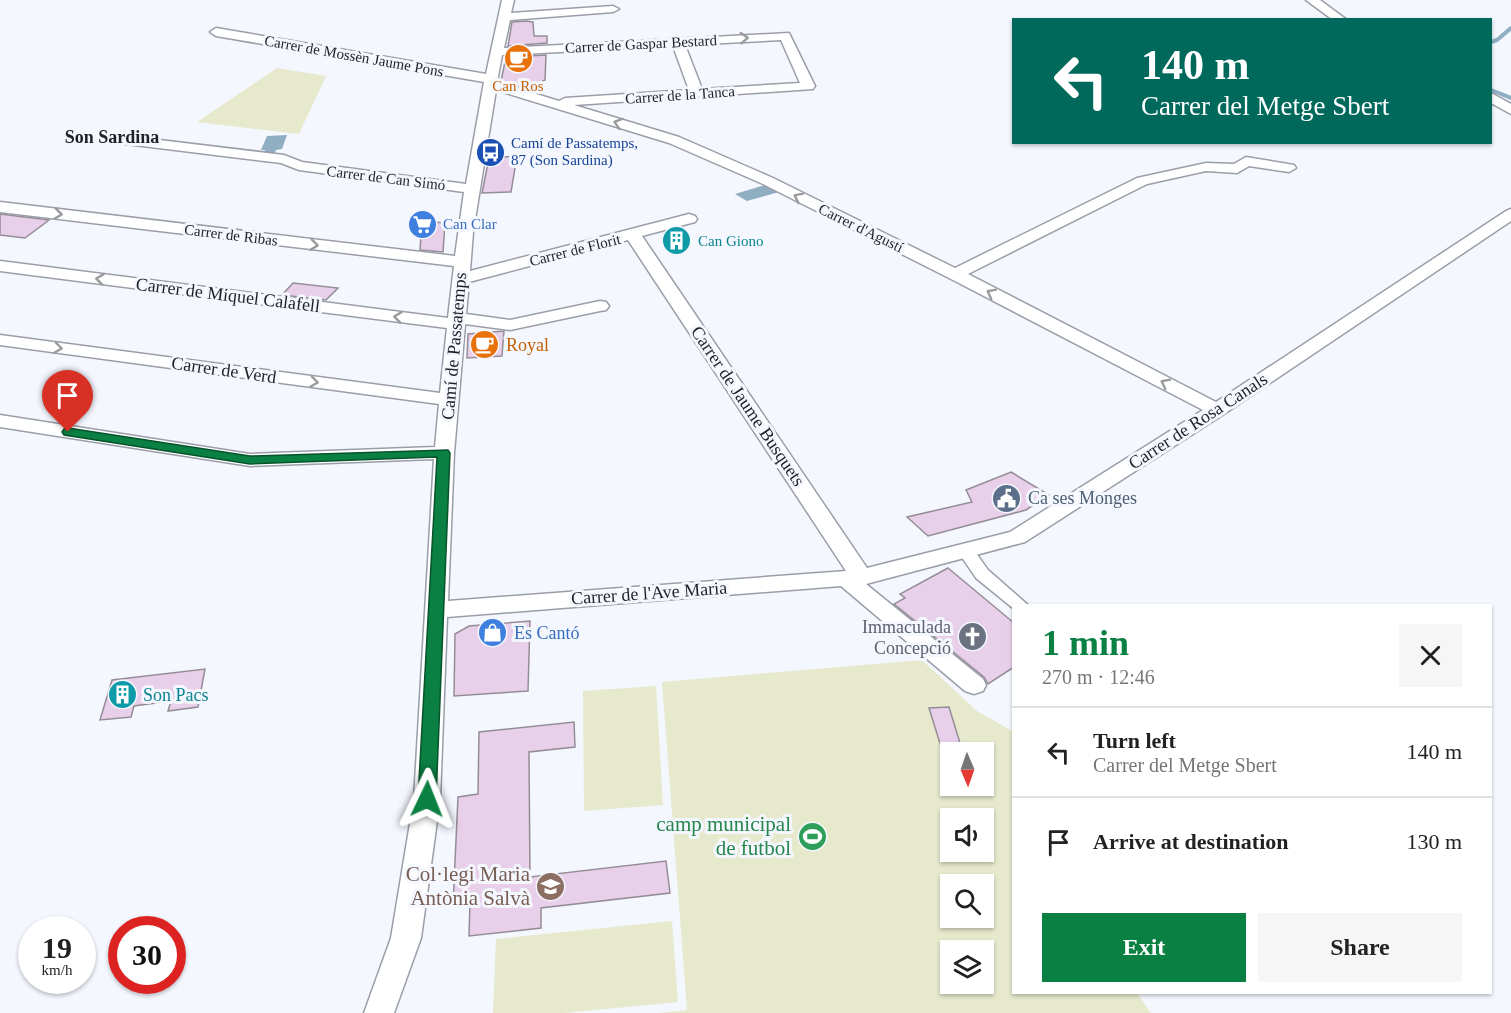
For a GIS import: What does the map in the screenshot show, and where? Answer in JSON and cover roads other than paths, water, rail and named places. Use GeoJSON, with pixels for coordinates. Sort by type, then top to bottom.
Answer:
{"type":"FeatureCollection","features":[{"type":"Feature","properties":{"kind":"street","name":"Camí de Passatemps"},"geometry":{"type":"LineString","coordinates":[[379,1013],[406,938],[427,799],[444,453],[461,271],[472,189],[508,0]]}},
{"type":"Feature","properties":{"kind":"street"},"geometry":{"type":"LineString","coordinates":[[1312,0],[1338,18]]}},
{"type":"Feature","properties":{"kind":"street"},"geometry":{"type":"LineString","coordinates":[[505,17],[613,9]]}},
{"type":"Feature","properties":{"kind":"street","name":"Carrer de Mossèn Jaume Pons"},"geometry":{"type":"LineString","coordinates":[[216,32],[491,82]]}},
{"type":"Feature","properties":{"kind":"street","name":"Carrer de Gaspar Bestard"},"geometry":{"type":"LineString","coordinates":[[497,52],[785,36],[808,86]]}},
{"type":"Feature","properties":{"kind":"street"},"geometry":{"type":"LineString","coordinates":[[678,42],[697,94]]}},
{"type":"Feature","properties":{"kind":"street","name":"Carrer d'Agustí"},"geometry":{"type":"LineString","coordinates":[[491,82],[674,140],[768,181],[955,274],[1216,410]]}},
{"type":"Feature","properties":{"kind":"street","name":"Carrer de la Tanca"},"geometry":{"type":"LineString","coordinates":[[552,103],[808,86]]}},
{"type":"Feature","properties":{"kind":"street"},"geometry":{"type":"LineString","coordinates":[[1492,98],[1511,110]]}},
{"type":"Feature","properties":{"kind":"street","name":"Carrer de Can Simó"},"geometry":{"type":"LineString","coordinates":[[118,139],[284,159],[299,166],[472,189]]}},
{"type":"Feature","properties":{"kind":"street"},"geometry":{"type":"LineString","coordinates":[[955,274],[1142,181],[1206,167],[1237,170],[1246,161],[1289,168]]}},
{"type":"Feature","properties":{"kind":"street","name":"Carrer de Ribas"},"geometry":{"type":"LineString","coordinates":[[0,207],[461,271]]}},
{"type":"Feature","properties":{"kind":"street","name":"Carrer de Rosa Canals"},"geometry":{"type":"LineString","coordinates":[[853,578],[1017,537],[1216,410],[1511,214]]}},
{"type":"Feature","properties":{"kind":"street","name":"Carrer de Florit"},"geometry":{"type":"LineString","coordinates":[[461,271],[633,235],[689,219]]}},
{"type":"Feature","properties":{"kind":"street","name":"Carrer de Jaume Busquets"},"geometry":{"type":"LineString","coordinates":[[633,235],[853,578],[974,685]]}},
{"type":"Feature","properties":{"kind":"street","name":"Carrer de Miquel Calafell"},"geometry":{"type":"LineString","coordinates":[[0,266],[456,321],[510,325],[600,306]]}},
{"type":"Feature","properties":{"kind":"street","name":"Carrer de Verd"},"geometry":{"type":"LineString","coordinates":[[0,340],[449,400]]}},
{"type":"Feature","properties":{"kind":"street"},"geometry":{"type":"LineString","coordinates":[[0,421],[250,460],[444,453]]}},
{"type":"Feature","properties":{"kind":"street"},"geometry":{"type":"LineString","coordinates":[[965,550],[982,574],[1019,604]]}},
{"type":"Feature","properties":{"kind":"street","name":"Carrer de l'Ave Maria"},"geometry":{"type":"LineString","coordinates":[[436,610],[853,578]]}},
{"type":"Feature","properties":{"kind":"water"},"geometry":{"type":"Polygon","coordinates":[[[287,135],[282,149],[276,150],[274,155],[264,154],[265,150],[261,150],[267,136],[287,135]]]}},
{"type":"Feature","properties":{"kind":"water"},"geometry":{"type":"Polygon","coordinates":[[[765,185],[779,192],[747,201],[735,194],[765,185]]]}},
{"type":"Feature","properties":{"kind":"waterway"},"geometry":{"type":"LineString","coordinates":[[1492,42],[1511,28]]}},
{"type":"Feature","properties":{"kind":"waterway"},"geometry":{"type":"LineString","coordinates":[[1492,90],[1511,98]]}},
{"type":"Feature","properties":{"kind":"place","name":"Can Ros"},"geometry":{"type":"Point","coordinates":[518,59]}},
{"type":"Feature","properties":{"kind":"place","name":"Camí de Passatemps, 87 (Son Sardina)"},"geometry":{"type":"Point","coordinates":[490,152]}},
{"type":"Feature","properties":{"kind":"place","name":"Can Clar"},"geometry":{"type":"Point","coordinates":[422,224]}},
{"type":"Feature","properties":{"kind":"place","name":"Can Giono"},"geometry":{"type":"Point","coordinates":[677,241]}},
{"type":"Feature","properties":{"kind":"place","name":"Royal"},"geometry":{"type":"Point","coordinates":[485,345]}},
{"type":"Feature","properties":{"kind":"place","name":"Ca ses Monges"},"geometry":{"type":"Point","coordinates":[1007,498]}},
{"type":"Feature","properties":{"kind":"place","name":"Es Cantó"},"geometry":{"type":"Point","coordinates":[493,633]}},
{"type":"Feature","properties":{"kind":"place","name":"Immaculada Concepció"},"geometry":{"type":"Point","coordinates":[972,637]}},
{"type":"Feature","properties":{"kind":"place","name":"Son Pacs"},"geometry":{"type":"Point","coordinates":[122,695]}},
{"type":"Feature","properties":{"kind":"place","name":"camp municipal de futbol"},"geometry":{"type":"Point","coordinates":[812,836]}},
{"type":"Feature","properties":{"kind":"place","name":"Col·legi Maria Antònia Salvà"},"geometry":{"type":"Point","coordinates":[551,886]}},
{"type":"Feature","properties":{"kind":"district","name":"Son Sardina"},"geometry":{"type":"Point","coordinates":[112,137]}}]}
